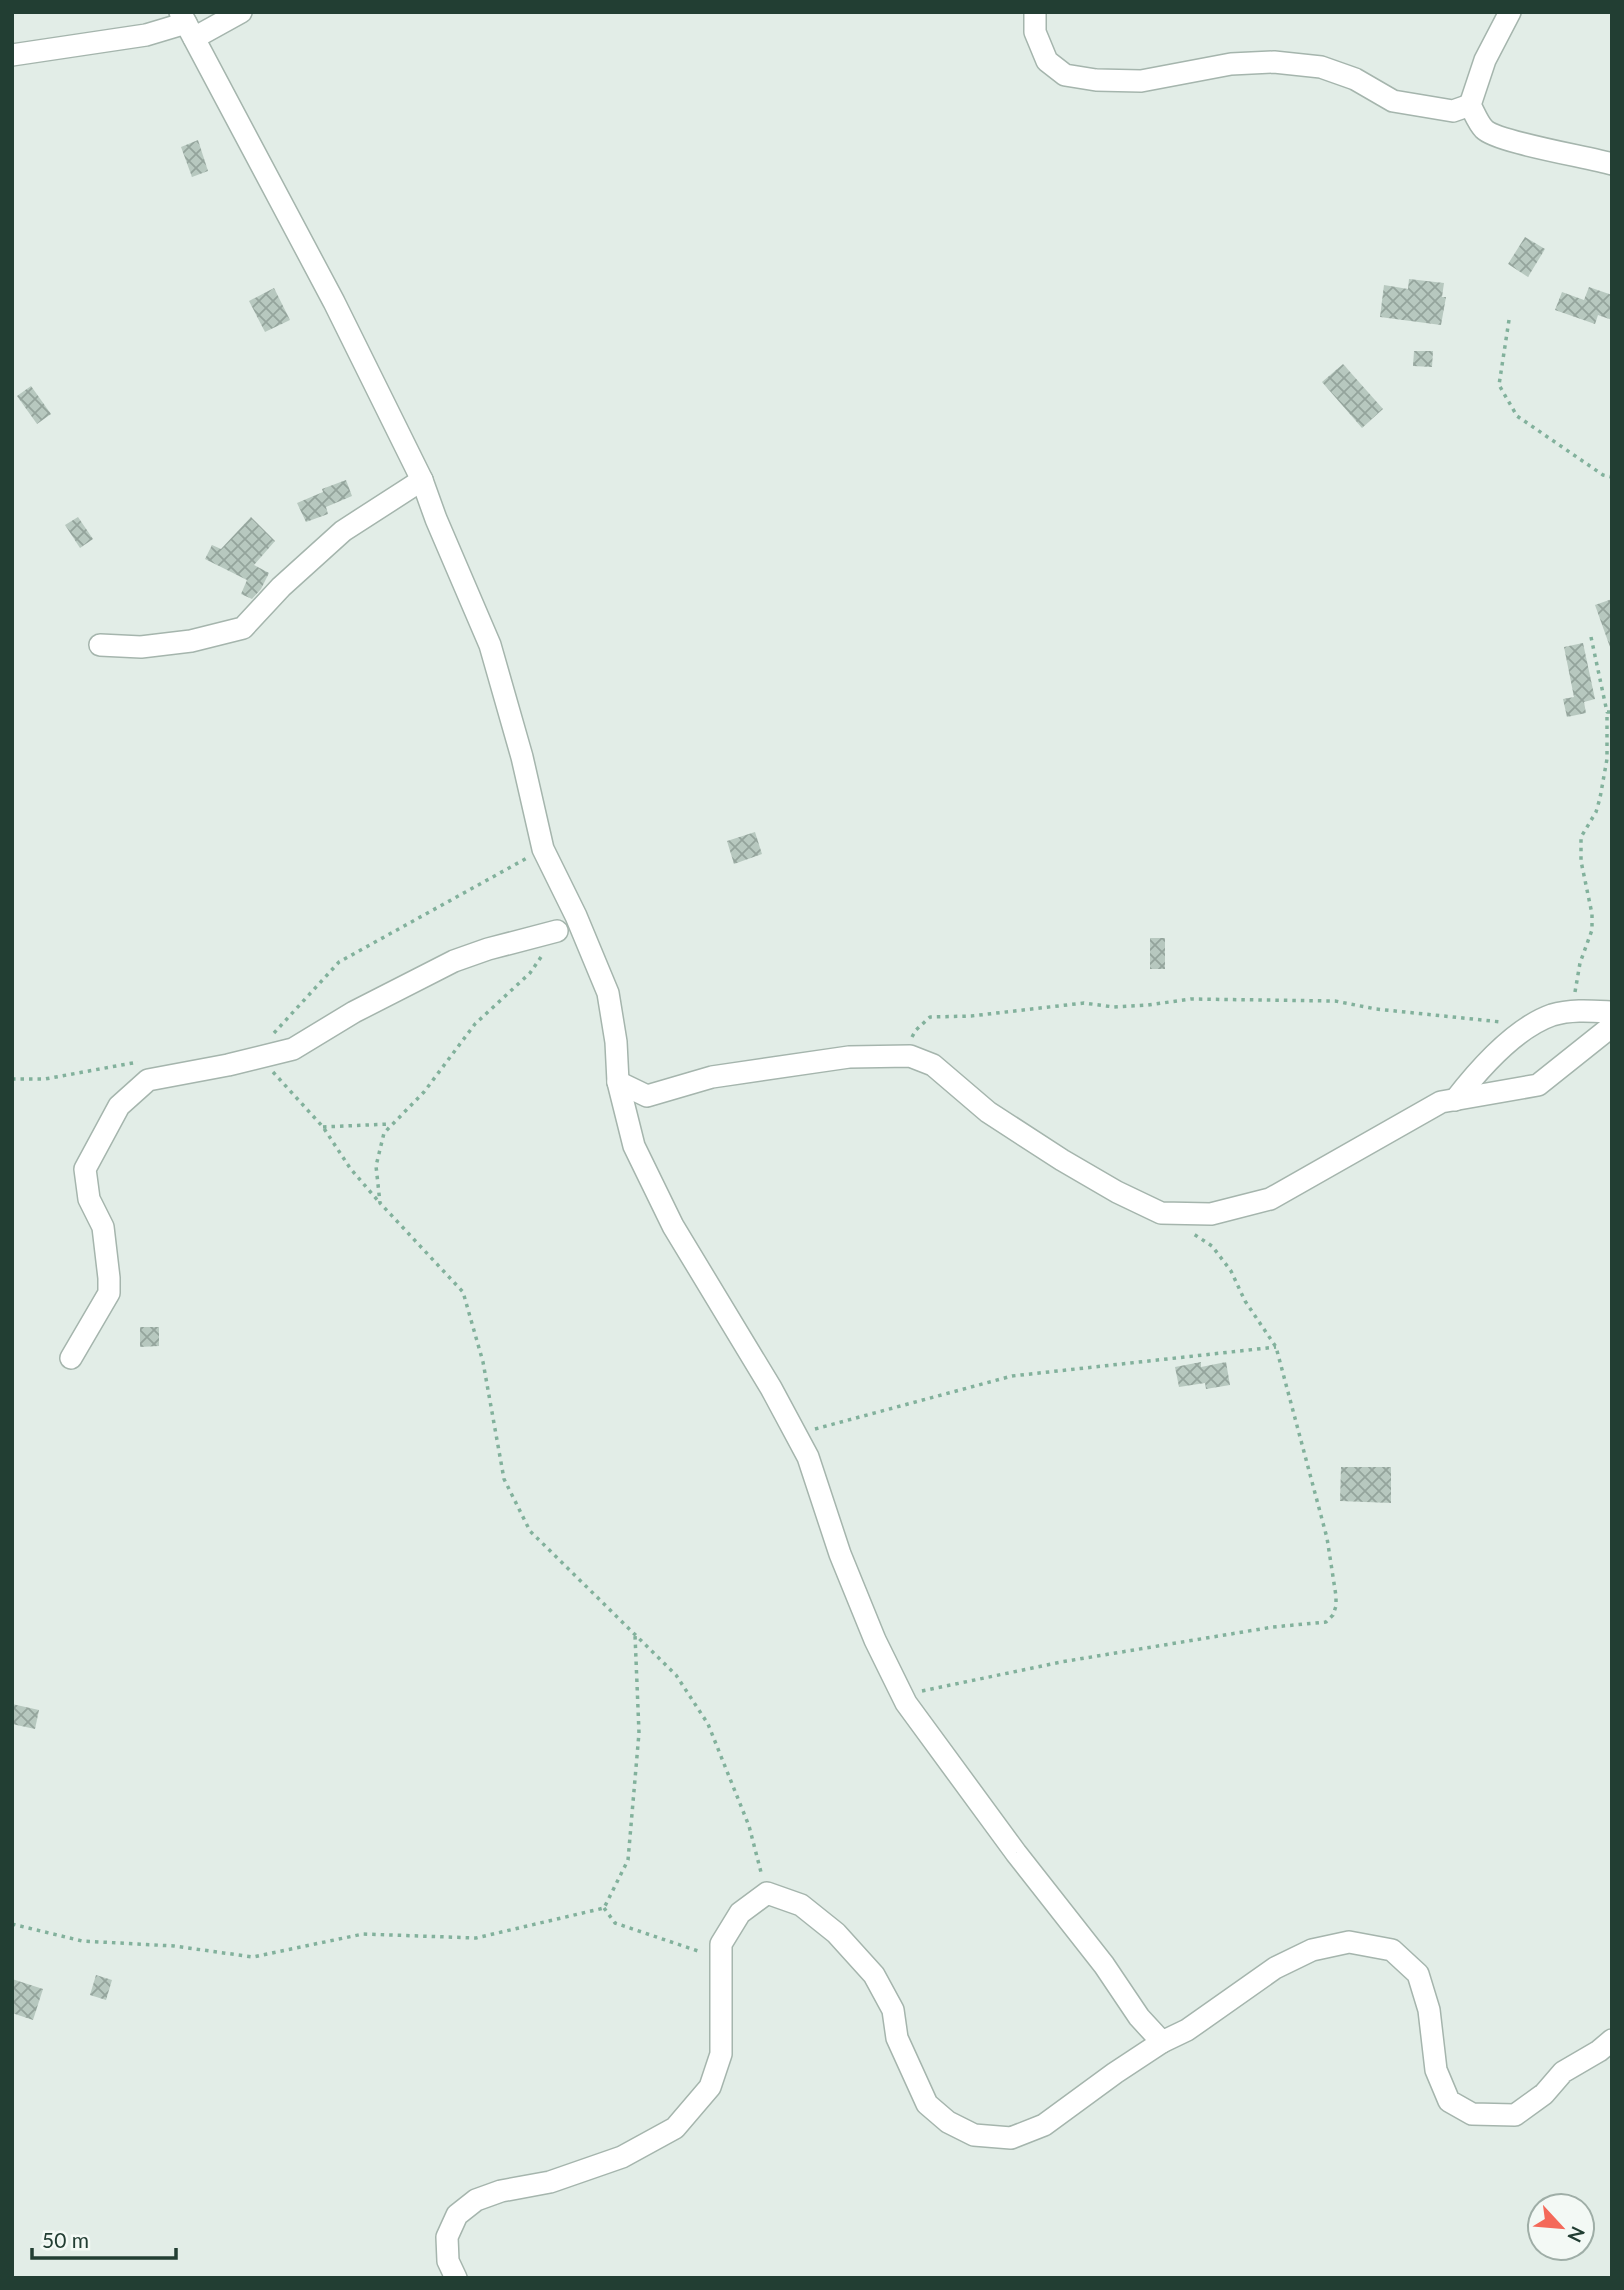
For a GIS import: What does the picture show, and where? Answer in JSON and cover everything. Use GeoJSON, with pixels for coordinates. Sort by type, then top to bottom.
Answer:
{"type":"FeatureCollection","features":[{"type":"Feature","properties":{"kind":"street"},"geometry":{"type":"LineString","coordinates":[[12,55],[146,35],[241,12]]}},
{"type":"Feature","properties":{"kind":"street"},"geometry":{"type":"LineString","coordinates":[[1035,12],[1035,32],[1047,61],[1065,75],[1096,80],[1141,80],[1231,64],[1274,62],[1321,67],[1354,79],[1393,101],[1402,103],[1453,111],[1470,105]]}},
{"type":"Feature","properties":{"kind":"street"},"geometry":{"type":"LineString","coordinates":[[1510,12],[1485,60],[1470,105],[1484,130],[1508,140],[1612,164]]}},
{"type":"Feature","properties":{"kind":"street"},"geometry":{"type":"LineString","coordinates":[[187,24],[334,302],[422,480],[490,645],[522,757],[543,849],[576,916],[608,993],[616,1042],[618,1082],[634,1146],[673,1226],[771,1388],[808,1457],[840,1554],[875,1640],[902,1695],[968,1789],[1104,1965],[1139,2017],[1162,2042]]}},
{"type":"Feature","properties":{"kind":"street"},"geometry":{"type":"LineString","coordinates":[[100,645],[141,647],[191,641],[243,628],[281,587],[343,531],[422,480]]}},
{"type":"Feature","properties":{"kind":"street"},"geometry":{"type":"LineString","coordinates":[[71,1358],[109,1293],[103,1227],[89,1199],[85,1169],[119,1106],[148,1080],[228,1066],[293,1049],[354,1012],[454,961],[557,931]]}},
{"type":"Feature","properties":{"kind":"street"},"geometry":{"type":"LineString","coordinates":[[1455,1100],[1507,1043],[1534,1024],[1553,1015],[1573,1011],[1612,1012]]}},
{"type":"Feature","properties":{"kind":"street"},"geometry":{"type":"LineString","coordinates":[[618,1082],[647,1096],[712,1076],[849,1057],[906,1056],[933,1065],[988,1112],[1117,1192],[1161,1213],[1211,1214],[1270,1199],[1441,1102],[1538,1085],[1612,1026]]}},
{"type":"Feature","properties":{"kind":"street"},"geometry":{"type":"LineString","coordinates":[[456,2278],[448,2261],[447,2237],[457,2215],[476,2200],[500,2191],[550,2182],[622,2157],[675,2128],[710,2087],[721,2054],[721,1944],[740,1913],[766,1893],[801,1905],[836,1933],[874,1975],[893,2010],[897,2038],[928,2104],[948,2122],[974,2135],[1011,2138],[1044,2124],[1162,2042],[1188,2030],[1275,1968],[1312,1950],[1349,1942],[1392,1950],[1418,1973],[1429,2010],[1436,2070],[1449,2101],[1472,2114],[1515,2115],[1544,2094],[1563,2072],[1599,2051],[1612,2040]]}},
{"type":"Feature","properties":{"kind":"path"},"geometry":{"type":"LineString","coordinates":[[1510,320],[1499,385],[1517,416],[1603,475],[1612,477]]}},
{"type":"Feature","properties":{"kind":"path"},"geometry":{"type":"LineString","coordinates":[[1573,1011],[1580,963],[1592,930],[1592,915],[1581,861],[1581,837],[1596,812],[1607,759],[1609,712],[1591,637]]}},
{"type":"Feature","properties":{"kind":"path"},"geometry":{"type":"LineString","coordinates":[[274,1034],[339,962],[543,849]]}},
{"type":"Feature","properties":{"kind":"path"},"geometry":{"type":"LineString","coordinates":[[380,1203],[376,1166],[384,1133],[424,1092],[475,1024],[530,973],[557,931]]}},
{"type":"Feature","properties":{"kind":"path"},"geometry":{"type":"LineString","coordinates":[[906,1056],[916,1030],[930,1017],[971,1016],[1084,1003],[1114,1007],[1191,999],[1335,1001],[1376,1009],[1534,1024]]}},
{"type":"Feature","properties":{"kind":"path"},"geometry":{"type":"LineString","coordinates":[[259,1057],[323,1127],[350,1168],[380,1203],[463,1292],[484,1362],[504,1479],[530,1531],[676,1675],[708,1724],[749,1825],[766,1893]]}},
{"type":"Feature","properties":{"kind":"path"},"geometry":{"type":"LineString","coordinates":[[12,1079],[45,1079],[139,1062]]}},
{"type":"Feature","properties":{"kind":"path"},"geometry":{"type":"LineString","coordinates":[[323,1127],[393,1124]]}},
{"type":"Feature","properties":{"kind":"path"},"geometry":{"type":"LineString","coordinates":[[902,1695],[1075,1659],[1273,1627],[1326,1622],[1333,1615],[1336,1596],[1327,1538],[1276,1347],[1245,1301],[1231,1271],[1212,1246],[1191,1233]]}},
{"type":"Feature","properties":{"kind":"path"},"geometry":{"type":"LineString","coordinates":[[796,1434],[1012,1376],[1276,1347]]}},
{"type":"Feature","properties":{"kind":"path"},"geometry":{"type":"LineString","coordinates":[[604,1908],[628,1860],[639,1733],[635,1635]]}},
{"type":"Feature","properties":{"kind":"path"},"geometry":{"type":"LineString","coordinates":[[12,1924],[82,1941],[174,1946],[253,1957],[363,1934],[476,1938],[604,1908]]}},
{"type":"Feature","properties":{"kind":"path"},"geometry":{"type":"LineString","coordinates":[[604,1908],[615,1923],[721,1959]]}},
{"type":"Feature","properties":{"kind":"building"},"geometry":{"type":"Polygon","coordinates":[[[198,140],[208,171],[192,177],[181,147],[198,140]]]}},
{"type":"Feature","properties":{"kind":"building"},"geometry":{"type":"Polygon","coordinates":[[[1525,237],[1545,249],[1528,277],[1508,264],[1525,237]]]}},
{"type":"Feature","properties":{"kind":"building"},"geometry":{"type":"Polygon","coordinates":[[[1409,279],[1444,283],[1442,297],[1446,297],[1441,325],[1380,317],[1384,285],[1408,289],[1409,279]]]}},
{"type":"Feature","properties":{"kind":"building"},"geometry":{"type":"Polygon","coordinates":[[[1589,287],[1612,295],[1612,320],[1598,315],[1595,324],[1555,310],[1562,292],[1584,300],[1589,287]]]}},
{"type":"Feature","properties":{"kind":"building"},"geometry":{"type":"Polygon","coordinates":[[[274,288],[290,320],[265,332],[249,301],[274,288]]]}},
{"type":"Feature","properties":{"kind":"building"},"geometry":{"type":"Polygon","coordinates":[[[1414,351],[1433,351],[1432,367],[1413,366],[1414,351]]]}},
{"type":"Feature","properties":{"kind":"building"},"geometry":{"type":"Polygon","coordinates":[[[1343,364],[1383,409],[1362,428],[1322,382],[1343,364]]]}},
{"type":"Feature","properties":{"kind":"building"},"geometry":{"type":"Polygon","coordinates":[[[31,386],[51,414],[37,424],[17,396],[31,386]]]}},
{"type":"Feature","properties":{"kind":"building"},"geometry":{"type":"Polygon","coordinates":[[[346,480],[352,496],[326,507],[328,514],[306,522],[297,503],[346,480]]]}},
{"type":"Feature","properties":{"kind":"building"},"geometry":{"type":"Polygon","coordinates":[[[78,517],[93,539],[80,548],[65,525],[78,517]]]}},
{"type":"Feature","properties":{"kind":"building"},"geometry":{"type":"Polygon","coordinates":[[[251,517],[275,541],[254,565],[269,573],[252,599],[241,594],[247,580],[205,559],[212,545],[221,549],[251,517]]]}},
{"type":"Feature","properties":{"kind":"building"},"geometry":{"type":"Polygon","coordinates":[[[1612,599],[1612,646],[1610,647],[1595,605],[1612,599]]]}},
{"type":"Feature","properties":{"kind":"building"},"geometry":{"type":"Polygon","coordinates":[[[1583,643],[1595,699],[1584,702],[1586,713],[1567,717],[1563,699],[1574,697],[1564,647],[1583,643]]]}},
{"type":"Feature","properties":{"kind":"building"},"geometry":{"type":"Polygon","coordinates":[[[755,832],[762,854],[734,864],[727,841],[755,832]]]}},
{"type":"Feature","properties":{"kind":"building"},"geometry":{"type":"Polygon","coordinates":[[[1150,938],[1165,938],[1165,969],[1150,969],[1150,938]]]}},
{"type":"Feature","properties":{"kind":"building"},"geometry":{"type":"Polygon","coordinates":[[[140,1327],[159,1327],[159,1346],[140,1347],[140,1327]]]}},
{"type":"Feature","properties":{"kind":"building"},"geometry":{"type":"Polygon","coordinates":[[[1201,1362],[1201,1367],[1226,1362],[1230,1385],[1206,1389],[1205,1383],[1179,1387],[1175,1367],[1201,1362]]]}},
{"type":"Feature","properties":{"kind":"building"},"geometry":{"type":"Polygon","coordinates":[[[1341,1467],[1391,1467],[1391,1503],[1340,1501],[1341,1467]]]}},
{"type":"Feature","properties":{"kind":"building"},"geometry":{"type":"Polygon","coordinates":[[[12,1704],[39,1710],[35,1729],[12,1724],[12,1704]]]}},
{"type":"Feature","properties":{"kind":"building"},"geometry":{"type":"Polygon","coordinates":[[[96,1975],[112,1980],[106,2000],[90,1995],[96,1975]]]}},
{"type":"Feature","properties":{"kind":"building"},"geometry":{"type":"Polygon","coordinates":[[[12,1979],[43,1989],[33,2020],[12,2013],[12,1979]]]}}]}
